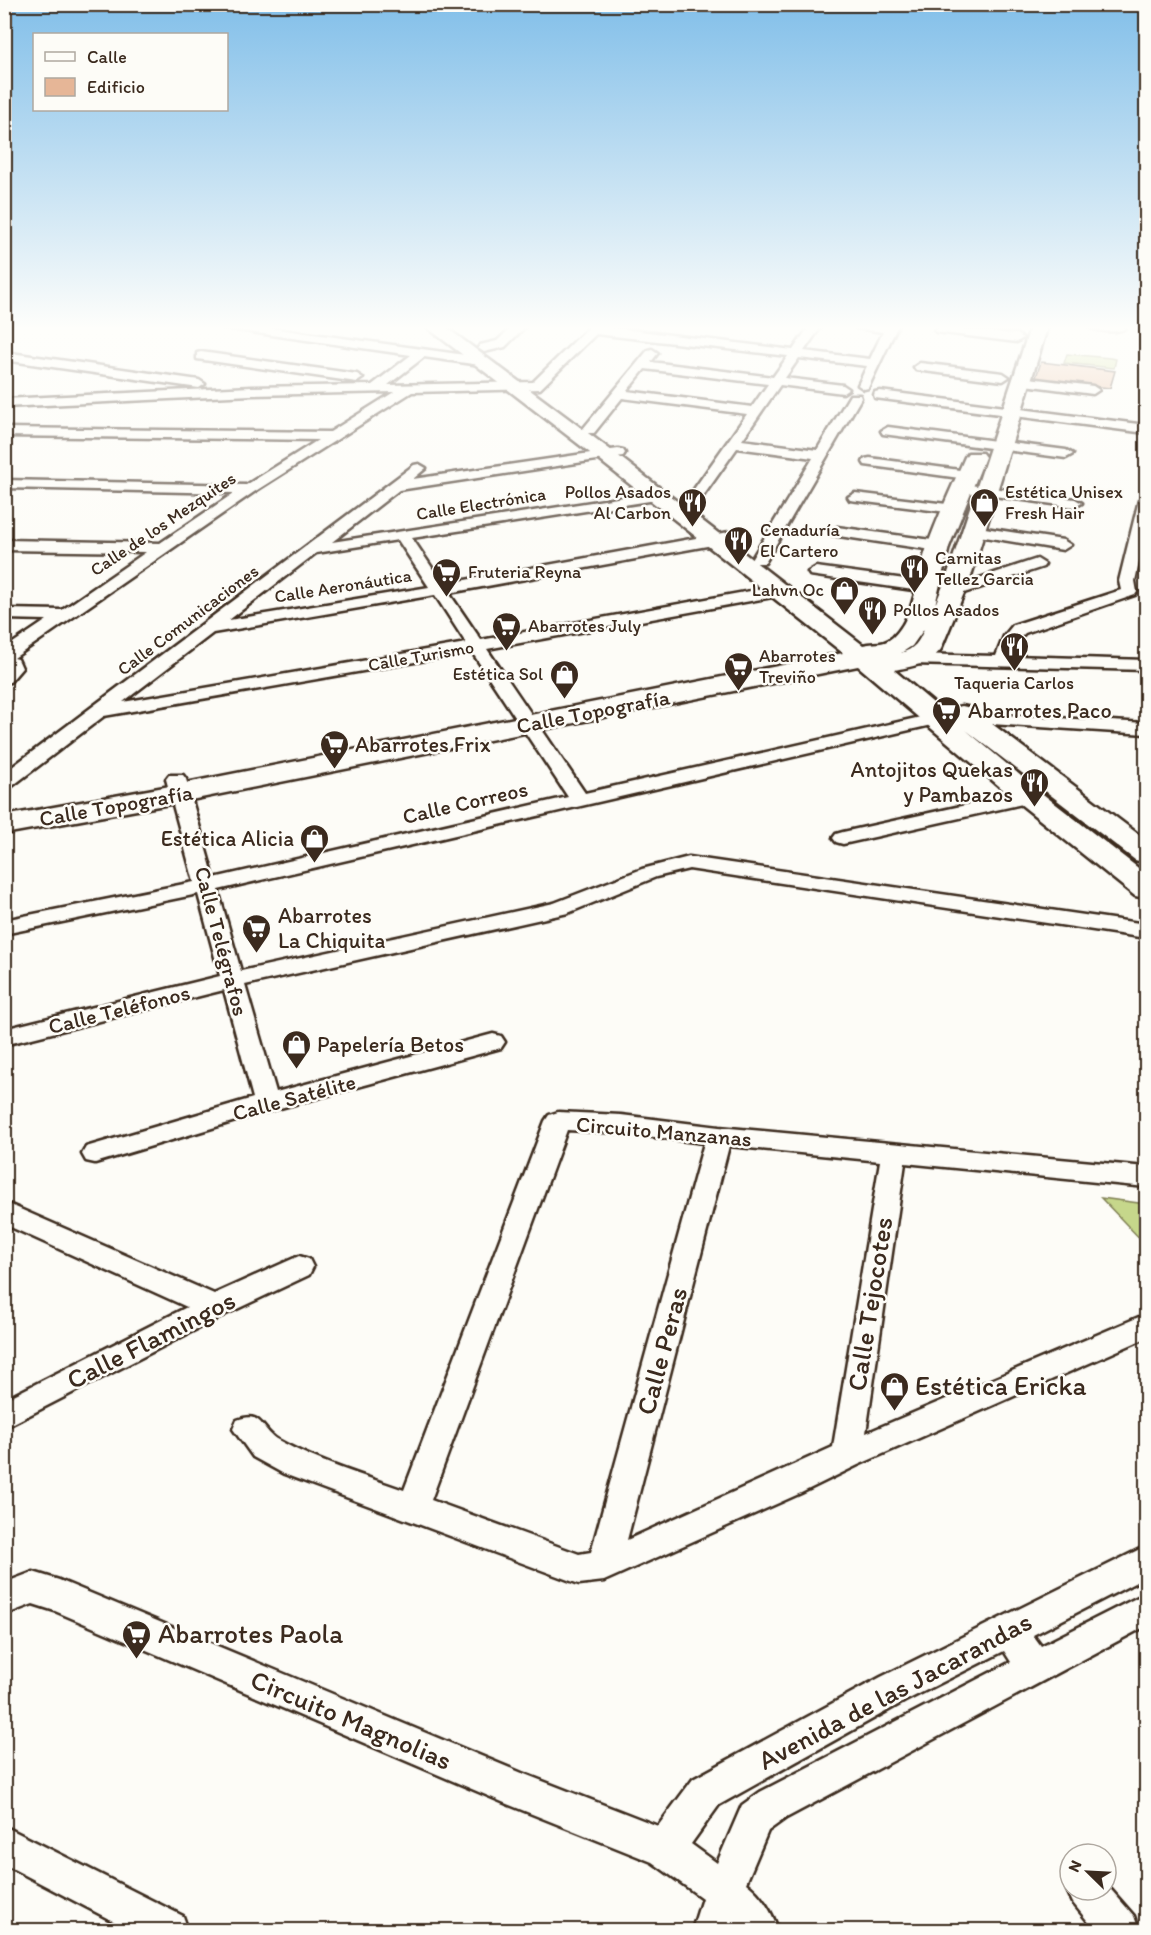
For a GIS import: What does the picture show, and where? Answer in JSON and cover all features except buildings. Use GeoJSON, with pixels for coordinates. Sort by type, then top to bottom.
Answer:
{"type":"FeatureCollection","features":[{"type":"Feature","properties":{"kind":"main road"},"geometry":{"type":"LineString","coordinates":[[554,415],[689,506],[778,591],[879,656],[967,718],[1146,854]]}},
{"type":"Feature","properties":{"kind":"main road"},"geometry":{"type":"LineString","coordinates":[[571,415],[656,496],[721,539],[759,560],[879,656],[934,719],[1146,889]]}},
{"type":"Feature","properties":{"kind":"main road"},"geometry":{"type":"LineString","coordinates":[[879,656],[928,649],[956,584],[985,491],[990,444],[1000,415]]}},
{"type":"Feature","properties":{"kind":"main road","name":"Calle Topografía"},"geometry":{"type":"LineString","coordinates":[[4,825],[178,786],[525,718],[879,656],[903,641],[923,604],[939,546],[965,482],[990,444]]}},
{"type":"Feature","properties":{"kind":"main road"},"geometry":{"type":"LineString","coordinates":[[929,579],[956,584]]}},
{"type":"Feature","properties":{"kind":"main road","name":"Calle Topografía"},"geometry":{"type":"LineString","coordinates":[[4,813],[178,786]]}},
{"type":"Feature","properties":{"kind":"street","name":"Calle de los Mezquites"},"geometry":{"type":"LineString","coordinates":[[6,667],[62,615],[165,548],[249,489],[365,415]]}},
{"type":"Feature","properties":{"kind":"street"},"geometry":{"type":"LineString","coordinates":[[589,430],[601,415]]}},
{"type":"Feature","properties":{"kind":"street"},"geometry":{"type":"LineString","coordinates":[[689,506],[753,415]]}},
{"type":"Feature","properties":{"kind":"street"},"geometry":{"type":"LineString","coordinates":[[759,560],[824,455],[846,415]]}},
{"type":"Feature","properties":{"kind":"street"},"geometry":{"type":"LineString","coordinates":[[1042,415],[1146,429]]}},
{"type":"Feature","properties":{"kind":"street"},"geometry":{"type":"LineString","coordinates":[[888,431],[1066,454]]}},
{"type":"Feature","properties":{"kind":"street"},"geometry":{"type":"LineString","coordinates":[[4,432],[332,436]]}},
{"type":"Feature","properties":{"kind":"street"},"geometry":{"type":"LineString","coordinates":[[732,443],[824,455]]}},
{"type":"Feature","properties":{"kind":"street"},"geometry":{"type":"LineString","coordinates":[[395,487],[611,454]]}},
{"type":"Feature","properties":{"kind":"street"},"geometry":{"type":"LineString","coordinates":[[870,462],[965,482],[985,491],[1075,503]]}},
{"type":"Feature","properties":{"kind":"street","name":"Calle Comunicaciones"},"geometry":{"type":"LineString","coordinates":[[4,783],[419,468]]}},
{"type":"Feature","properties":{"kind":"street"},"geometry":{"type":"LineString","coordinates":[[4,484],[249,489]]}},
{"type":"Feature","properties":{"kind":"street","name":"Calle Electrónica"},"geometry":{"type":"LineString","coordinates":[[312,550],[656,496]]}},
{"type":"Feature","properties":{"kind":"street"},"geometry":{"type":"LineString","coordinates":[[855,497],[955,509]]}},
{"type":"Feature","properties":{"kind":"street"},"geometry":{"type":"LineString","coordinates":[[1003,660],[1012,636],[1019,628],[1135,595],[1127,581],[1146,502]]}},
{"type":"Feature","properties":{"kind":"street"},"geometry":{"type":"LineString","coordinates":[[972,531],[1063,545]]}},
{"type":"Feature","properties":{"kind":"street"},"geometry":{"type":"LineString","coordinates":[[837,532],[939,546]]}},
{"type":"Feature","properties":{"kind":"street"},"geometry":{"type":"LineString","coordinates":[[404,536],[438,591],[580,800]]}},
{"type":"Feature","properties":{"kind":"street","name":"Calle Aeronáutica"},"geometry":{"type":"LineString","coordinates":[[211,628],[438,591],[721,539]]}},
{"type":"Feature","properties":{"kind":"street"},"geometry":{"type":"LineString","coordinates":[[4,545],[165,548]]}},
{"type":"Feature","properties":{"kind":"street"},"geometry":{"type":"LineString","coordinates":[[956,584],[1037,564]]}},
{"type":"Feature","properties":{"kind":"street"},"geometry":{"type":"LineString","coordinates":[[816,572],[929,579]]}},
{"type":"Feature","properties":{"kind":"street","name":"Calle Turismo"},"geometry":{"type":"LineString","coordinates":[[99,711],[778,591]]}},
{"type":"Feature","properties":{"kind":"street"},"geometry":{"type":"LineString","coordinates":[[4,614],[62,615]]}},
{"type":"Feature","properties":{"kind":"street"},"geometry":{"type":"LineString","coordinates":[[879,656],[1146,665]]}},
{"type":"Feature","properties":{"kind":"street"},"geometry":{"type":"LineString","coordinates":[[967,718],[1146,729]]}},
{"type":"Feature","properties":{"kind":"street","name":"Calle Correos"},"geometry":{"type":"LineString","coordinates":[[4,927],[207,886],[934,719]]}},
{"type":"Feature","properties":{"kind":"street","name":"Calle Telégrafos"},"geometry":{"type":"LineString","coordinates":[[178,786],[267,1103]]}},
{"type":"Feature","properties":{"kind":"street"},"geometry":{"type":"LineString","coordinates":[[843,838],[1029,797]]}},
{"type":"Feature","properties":{"kind":"street","name":"Calle Teléfonos"},"geometry":{"type":"LineString","coordinates":[[4,1037],[232,980],[560,908],[649,873],[689,863],[1146,931]]}},
{"type":"Feature","properties":{"kind":"street","name":"Calle Satélite"},"geometry":{"type":"LineString","coordinates":[[95,1154],[267,1103],[493,1042]]}},
{"type":"Feature","properties":{"kind":"street","name":"Circuito Manzanas"},"geometry":{"type":"LineString","coordinates":[[412,1509],[558,1121],[621,1124],[719,1136],[1146,1177]]}},
{"type":"Feature","properties":{"kind":"street","name":"Calle Peras"},"geometry":{"type":"LineString","coordinates":[[604,1566],[719,1136]]}},
{"type":"Feature","properties":{"kind":"street","name":"Calle Tejocotes"},"geometry":{"type":"LineString","coordinates":[[847,1455],[894,1152]]}},
{"type":"Feature","properties":{"kind":"street"},"geometry":{"type":"LineString","coordinates":[[4,1212],[214,1306]]}},
{"type":"Feature","properties":{"kind":"street","name":"Calle Flamingos"},"geometry":{"type":"LineString","coordinates":[[4,1414],[214,1306],[298,1267]]}},
{"type":"Feature","properties":{"kind":"street"},"geometry":{"type":"LineString","coordinates":[[248,1429],[264,1448],[295,1464],[579,1569],[604,1566],[847,1455],[1146,1326]]}},
{"type":"Feature","properties":{"kind":"street","name":"Avenida de las Jacarandas"},"geometry":{"type":"LineString","coordinates":[[664,1848],[706,1792],[893,1689],[1146,1561]]}},
{"type":"Feature","properties":{"kind":"street","name":"Circuito Magnolias"},"geometry":{"type":"LineString","coordinates":[[4,1599],[33,1588],[59,1596],[520,1791],[664,1848],[741,1903],[759,1930]]}},
{"type":"Feature","properties":{"kind":"street","name":"Avenida de las Jacarandas"},"geometry":{"type":"LineString","coordinates":[[724,1891],[755,1818],[773,1805],[1146,1608]]}},
{"type":"Feature","properties":{"kind":"street"},"geometry":{"type":"LineString","coordinates":[[1009,1630],[1035,1666]]}},
{"type":"Feature","properties":{"kind":"street"},"geometry":{"type":"LineString","coordinates":[[4,1844],[169,1930]]}},
{"type":"Feature","properties":{"kind":"street"},"geometry":{"type":"LineString","coordinates":[[711,1930],[724,1891]]}},
{"type":"Feature","properties":{"kind":"street"},"geometry":{"type":"LineString","coordinates":[[1096,1902],[1120,1930]]}},
{"type":"Feature","properties":{"kind":"green space"},"geometry":{"type":"Polygon","coordinates":[[[1101,1198],[1146,1204],[1146,1245],[1101,1198]]]}},
{"type":"Feature","properties":{"kind":"place","name":"Pollos Asados Al Carbon"},"geometry":{"type":"Point","coordinates":[692,528]}},
{"type":"Feature","properties":{"kind":"place","name":"Estética Unisex Fresh Hair"},"geometry":{"type":"Point","coordinates":[984,528]}},
{"type":"Feature","properties":{"kind":"place","name":"Cenaduría El Cartero"},"geometry":{"type":"Point","coordinates":[739,566]}},
{"type":"Feature","properties":{"kind":"place","name":"Carnitas Tellez Garcia"},"geometry":{"type":"Point","coordinates":[914,594]}},
{"type":"Feature","properties":{"kind":"place","name":"Fruteria Reyna"},"geometry":{"type":"Point","coordinates":[447,598]}},
{"type":"Feature","properties":{"kind":"place","name":"Lahvn Oc"},"geometry":{"type":"Point","coordinates":[845,616]}},
{"type":"Feature","properties":{"kind":"place","name":"Pollos Asados"},"geometry":{"type":"Point","coordinates":[872,636]}},
{"type":"Feature","properties":{"kind":"place","name":"Abarrotes July"},"geometry":{"type":"Point","coordinates":[507,652]}},
{"type":"Feature","properties":{"kind":"place","name":"Taqueria Carlos"},"geometry":{"type":"Point","coordinates":[1014,672]}},
{"type":"Feature","properties":{"kind":"place","name":"Abarrotes Treviño"},"geometry":{"type":"Point","coordinates":[738,692]}},
{"type":"Feature","properties":{"kind":"place","name":"Estética Sol"},"geometry":{"type":"Point","coordinates":[564,700]}},
{"type":"Feature","properties":{"kind":"place","name":"Abarrotes Paco"},"geometry":{"type":"Point","coordinates":[947,736]}},
{"type":"Feature","properties":{"kind":"place","name":"Abarrotes Frix"},"geometry":{"type":"Point","coordinates":[334,770]}},
{"type":"Feature","properties":{"kind":"place","name":"Antojitos Quekas y Pambazos"},"geometry":{"type":"Point","coordinates":[1034,808]}},
{"type":"Feature","properties":{"kind":"place","name":"Estética Alicia"},"geometry":{"type":"Point","coordinates":[315,864]}},
{"type":"Feature","properties":{"kind":"place","name":"Abarrotes La Chiquita"},"geometry":{"type":"Point","coordinates":[257,954]}},
{"type":"Feature","properties":{"kind":"place","name":"Papelería Betos"},"geometry":{"type":"Point","coordinates":[296,1070]}},
{"type":"Feature","properties":{"kind":"place","name":"Estética Ericka"},"geometry":{"type":"Point","coordinates":[894,1412]}},
{"type":"Feature","properties":{"kind":"place","name":"Abarrotes Paola"},"geometry":{"type":"Point","coordinates":[137,1660]}}]}
